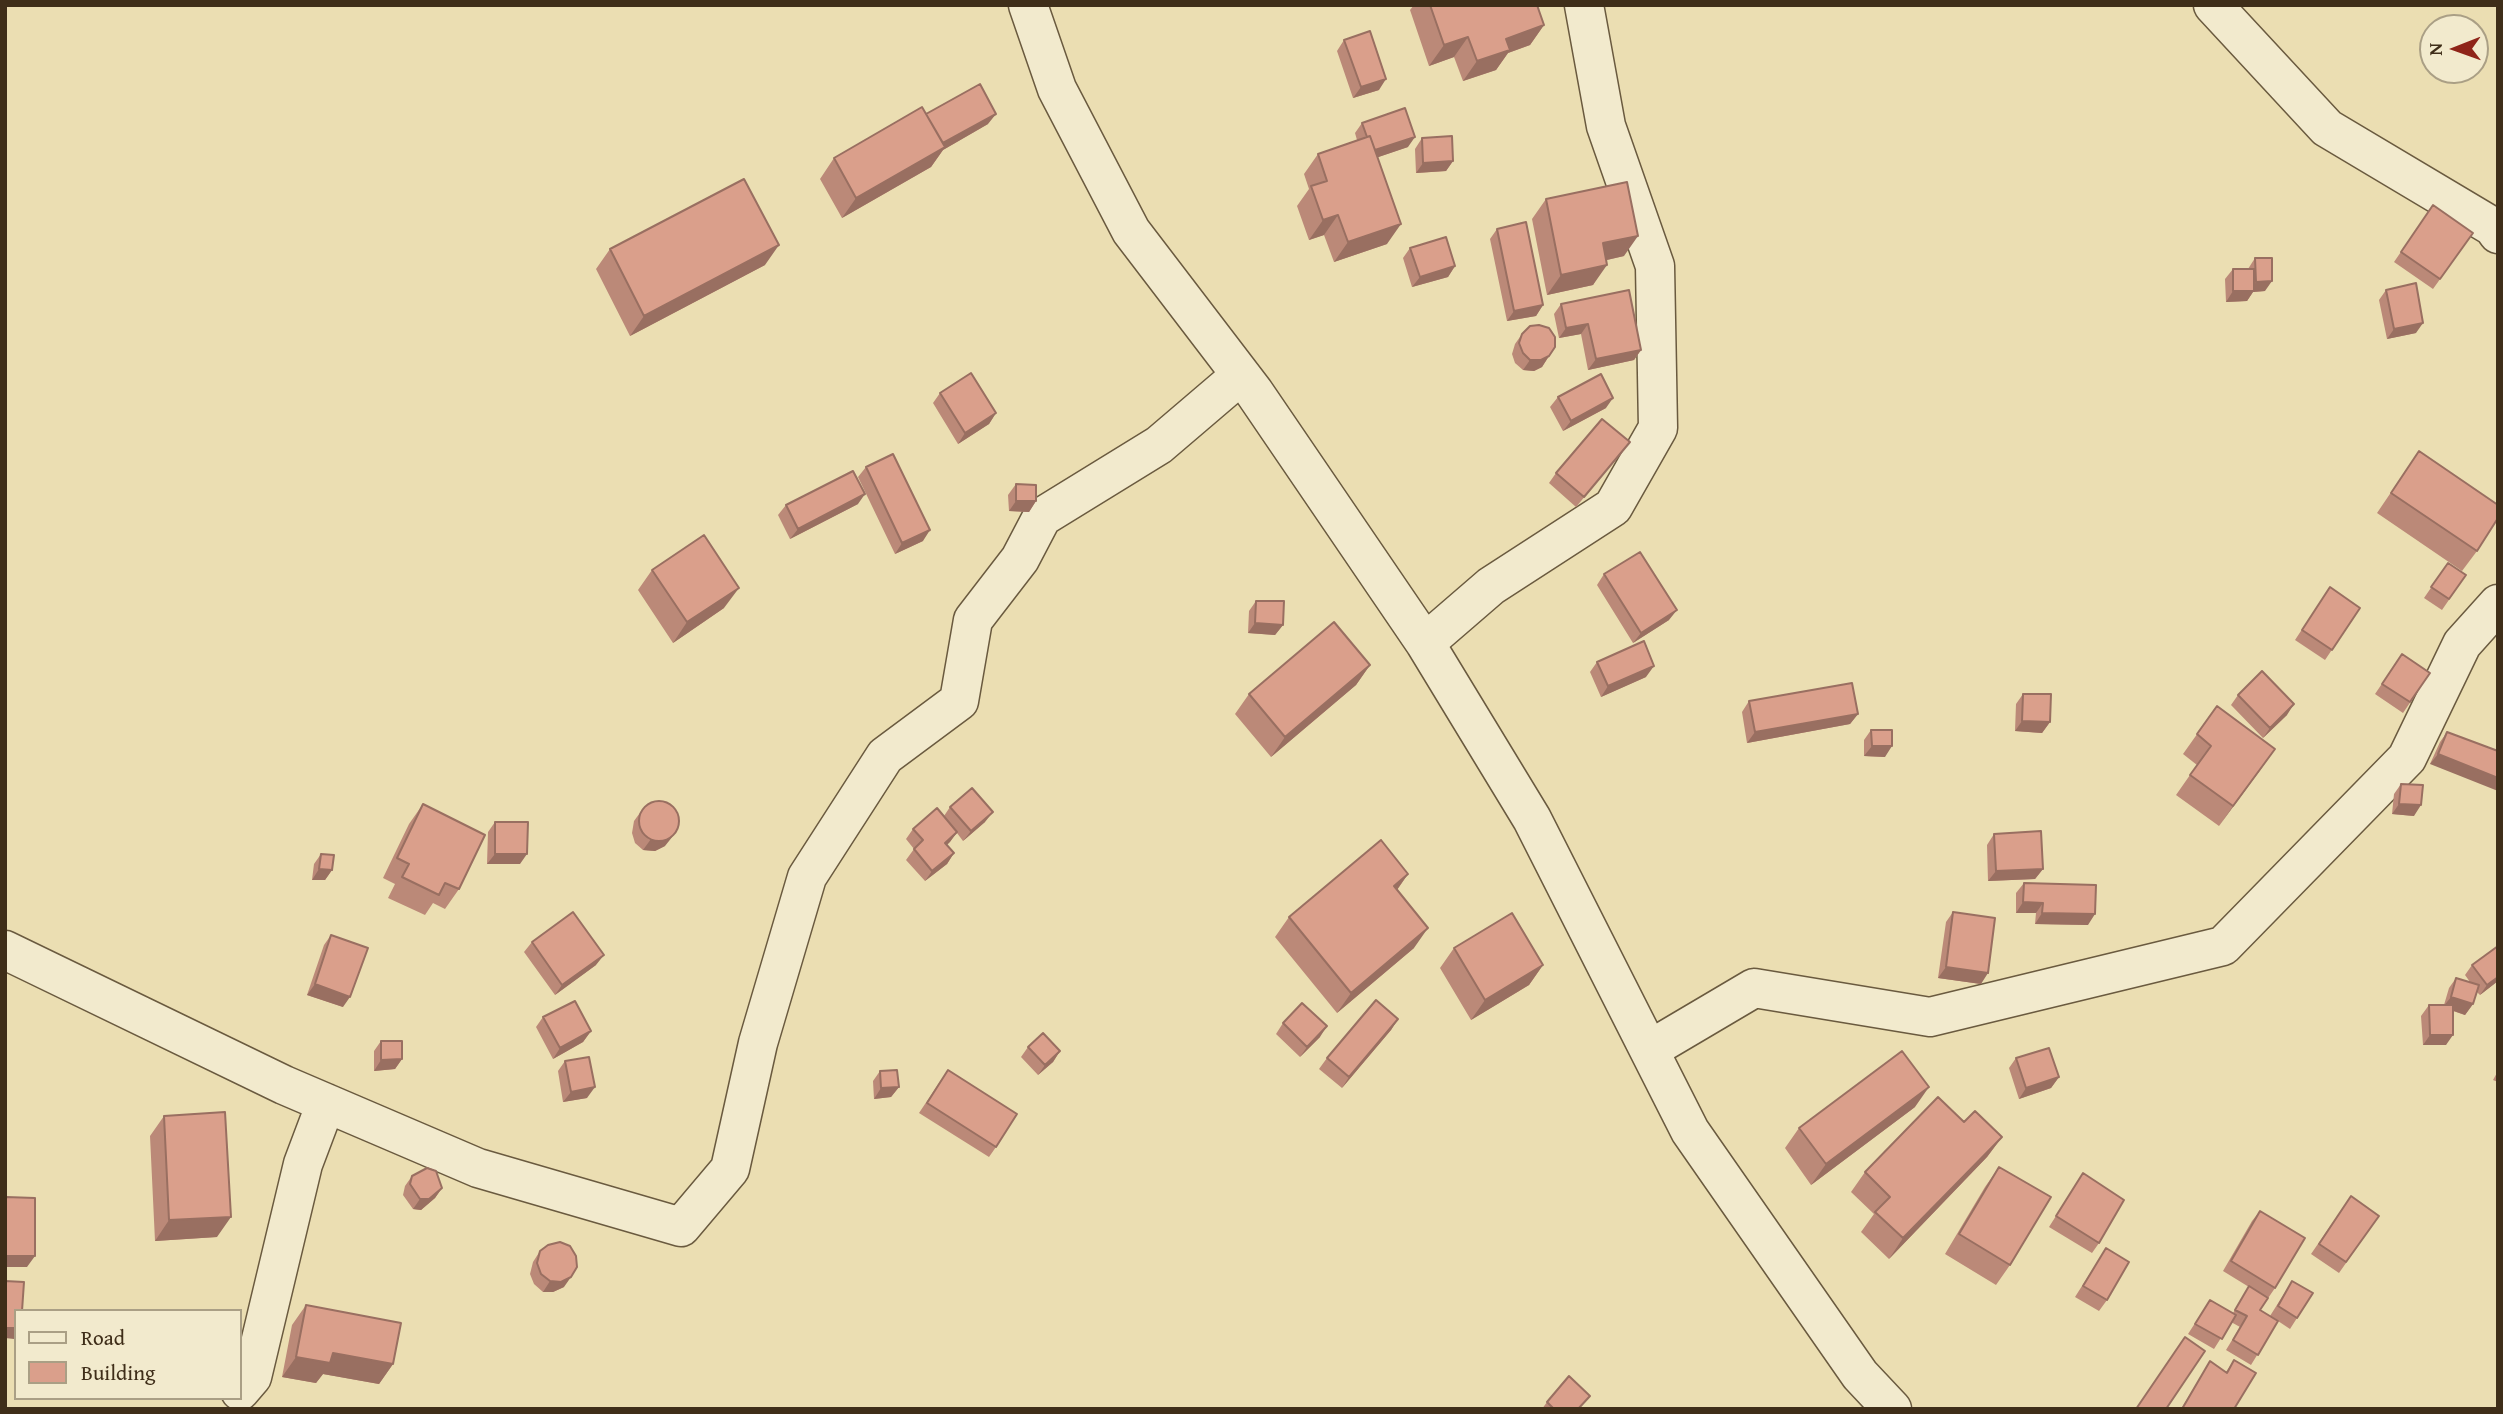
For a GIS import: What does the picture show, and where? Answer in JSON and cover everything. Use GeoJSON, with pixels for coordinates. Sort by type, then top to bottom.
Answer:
{"type":"FeatureCollection","features":[{"type":"Feature","properties":{"kind":"street"},"geometry":{"type":"LineString","coordinates":[[1425,643],[1491,586],[1613,507],[1658,428],[1654,266],[1606,126],[1584,5]]}},
{"type":"Feature","properties":{"kind":"street"},"geometry":{"type":"LineString","coordinates":[[2213,5],[2327,128],[2493,227],[2498,234]]}},
{"type":"Feature","properties":{"kind":"street"},"geometry":{"type":"LineString","coordinates":[[1034,10],[1057,89],[1131,231],[1241,375],[1425,643],[1532,819],[1690,1131],[1860,1375],[1892,1409]]}},
{"type":"Feature","properties":{"kind":"street"},"geometry":{"type":"LineString","coordinates":[[5,950],[326,1103],[478,1168],[681,1227],[730,1169],[758,1043],[807,877],[885,756],[959,701],[973,620],[1020,559],[1042,517],[1159,445],[1241,375]]}},
{"type":"Feature","properties":{"kind":"street"},"geometry":{"type":"LineString","coordinates":[[1649,1050],[1754,988],[1930,1017],[2222,946],[2407,758],[2462,644],[2498,604]]}},
{"type":"Feature","properties":{"kind":"street"},"geometry":{"type":"LineString","coordinates":[[242,1389],[252,1377],[303,1164],[326,1103]]}},
{"type":"Feature","properties":{"kind":"building"},"geometry":{"type":"Polygon","coordinates":[[[1430,5],[1537,5],[1544,25],[1506,39],[1510,50],[1477,61],[1468,37],[1444,45],[1430,5]]]}},
{"type":"Feature","properties":{"kind":"building"},"geometry":{"type":"Polygon","coordinates":[[[1370,31],[1386,79],[1361,87],[1344,40],[1370,31]]]}},
{"type":"Feature","properties":{"kind":"building"},"geometry":{"type":"Polygon","coordinates":[[[980,84],[996,114],[943,143],[926,114],[980,84]]]}},
{"type":"Feature","properties":{"kind":"building"},"geometry":{"type":"Polygon","coordinates":[[[922,107],[945,147],[856,198],[834,158],[922,107]]]}},
{"type":"Feature","properties":{"kind":"building"},"geometry":{"type":"Polygon","coordinates":[[[1405,108],[1415,137],[1375,150],[1362,123],[1405,108]]]}},
{"type":"Feature","properties":{"kind":"building"},"geometry":{"type":"Polygon","coordinates":[[[1370,136],[1401,224],[1348,242],[1338,215],[1323,220],[1311,186],[1327,181],[1318,154],[1370,136]]]}},
{"type":"Feature","properties":{"kind":"building"},"geometry":{"type":"Polygon","coordinates":[[[1452,136],[1453,161],[1423,163],[1422,138],[1452,136]]]}},
{"type":"Feature","properties":{"kind":"building"},"geometry":{"type":"Polygon","coordinates":[[[744,179],[779,245],[644,316],[610,249],[744,179]]]}},
{"type":"Feature","properties":{"kind":"building"},"geometry":{"type":"Polygon","coordinates":[[[1627,182],[1638,236],[1603,243],[1607,265],[1561,275],[1546,199],[1627,182]]]}},
{"type":"Feature","properties":{"kind":"building"},"geometry":{"type":"Polygon","coordinates":[[[2433,205],[2473,233],[2440,279],[2401,252],[2433,205]]]}},
{"type":"Feature","properties":{"kind":"building"},"geometry":{"type":"Polygon","coordinates":[[[1526,222],[1543,305],[1514,311],[1497,229],[1526,222]]]}},
{"type":"Feature","properties":{"kind":"building"},"geometry":{"type":"Polygon","coordinates":[[[1446,237],[1455,266],[1420,277],[1410,248],[1446,237]]]}},
{"type":"Feature","properties":{"kind":"building"},"geometry":{"type":"Polygon","coordinates":[[[2255,258],[2272,258],[2272,281],[2256,282],[2255,258]]]}},
{"type":"Feature","properties":{"kind":"building"},"geometry":{"type":"Polygon","coordinates":[[[2233,269],[2254,269],[2254,291],[2233,291],[2233,269]]]}},
{"type":"Feature","properties":{"kind":"building"},"geometry":{"type":"Polygon","coordinates":[[[2416,283],[2423,323],[2394,329],[2386,290],[2416,283]]]}},
{"type":"Feature","properties":{"kind":"building"},"geometry":{"type":"Polygon","coordinates":[[[1629,290],[1641,350],[1596,359],[1588,324],[1566,328],[1561,304],[1629,290]]]}},
{"type":"Feature","properties":{"kind":"building"},"geometry":{"type":"Polygon","coordinates":[[[1530,326],[1549,328],[1555,337],[1555,347],[1549,356],[1541,360],[1530,360],[1519,343],[1522,334],[1530,326]]]}},
{"type":"Feature","properties":{"kind":"building"},"geometry":{"type":"Polygon","coordinates":[[[971,373],[996,413],[965,433],[940,393],[971,373]]]}},
{"type":"Feature","properties":{"kind":"building"},"geometry":{"type":"Polygon","coordinates":[[[1601,374],[1613,398],[1571,421],[1558,397],[1601,374]]]}},
{"type":"Feature","properties":{"kind":"building"},"geometry":{"type":"Polygon","coordinates":[[[1602,419],[1630,442],[1584,497],[1556,473],[1602,419]]]}},
{"type":"Feature","properties":{"kind":"building"},"geometry":{"type":"Polygon","coordinates":[[[2419,451],[2498,505],[2498,518],[2477,551],[2391,493],[2419,451]]]}},
{"type":"Feature","properties":{"kind":"building"},"geometry":{"type":"Polygon","coordinates":[[[893,454],[930,530],[902,543],[866,467],[893,454]]]}},
{"type":"Feature","properties":{"kind":"building"},"geometry":{"type":"Polygon","coordinates":[[[853,471],[865,494],[798,529],[786,505],[853,471]]]}},
{"type":"Feature","properties":{"kind":"building"},"geometry":{"type":"Polygon","coordinates":[[[1016,484],[1036,485],[1036,501],[1016,501],[1016,484]]]}},
{"type":"Feature","properties":{"kind":"building"},"geometry":{"type":"Polygon","coordinates":[[[704,535],[739,588],[687,622],[652,570],[704,535]]]}},
{"type":"Feature","properties":{"kind":"building"},"geometry":{"type":"Polygon","coordinates":[[[1640,552],[1677,610],[1641,633],[1604,574],[1640,552]]]}},
{"type":"Feature","properties":{"kind":"building"},"geometry":{"type":"Polygon","coordinates":[[[2448,563],[2466,575],[2449,599],[2431,587],[2448,563]]]}},
{"type":"Feature","properties":{"kind":"building"},"geometry":{"type":"Polygon","coordinates":[[[2330,587],[2360,608],[2332,650],[2302,630],[2330,587]]]}},
{"type":"Feature","properties":{"kind":"building"},"geometry":{"type":"Polygon","coordinates":[[[1256,601],[1284,601],[1283,625],[1255,623],[1256,601]]]}},
{"type":"Feature","properties":{"kind":"building"},"geometry":{"type":"Polygon","coordinates":[[[1334,622],[1370,665],[1285,737],[1249,694],[1334,622]]]}},
{"type":"Feature","properties":{"kind":"building"},"geometry":{"type":"Polygon","coordinates":[[[1644,641],[1654,666],[1608,686],[1597,662],[1644,641]]]}},
{"type":"Feature","properties":{"kind":"building"},"geometry":{"type":"Polygon","coordinates":[[[2402,654],[2430,673],[2410,702],[2382,684],[2402,654]]]}},
{"type":"Feature","properties":{"kind":"building"},"geometry":{"type":"Polygon","coordinates":[[[2262,671],[2294,704],[2270,728],[2238,695],[2262,671]]]}},
{"type":"Feature","properties":{"kind":"building"},"geometry":{"type":"Polygon","coordinates":[[[1852,683],[1858,714],[1755,732],[1749,701],[1852,683]]]}},
{"type":"Feature","properties":{"kind":"building"},"geometry":{"type":"Polygon","coordinates":[[[2023,694],[2051,694],[2050,722],[2022,721],[2023,694]]]}},
{"type":"Feature","properties":{"kind":"building"},"geometry":{"type":"Polygon","coordinates":[[[2217,706],[2275,749],[2233,806],[2190,775],[2211,746],[2197,734],[2217,706]]]}},
{"type":"Feature","properties":{"kind":"building"},"geometry":{"type":"Polygon","coordinates":[[[1871,730],[1892,730],[1892,746],[1872,746],[1871,730]]]}},
{"type":"Feature","properties":{"kind":"building"},"geometry":{"type":"Polygon","coordinates":[[[2447,732],[2498,751],[2498,778],[2438,754],[2447,732]]]}},
{"type":"Feature","properties":{"kind":"building"},"geometry":{"type":"Polygon","coordinates":[[[2401,784],[2423,785],[2421,805],[2399,804],[2401,784]]]}},
{"type":"Feature","properties":{"kind":"building"},"geometry":{"type":"Polygon","coordinates":[[[972,788],[993,812],[971,831],[950,807],[972,788]]]}},
{"type":"Feature","properties":{"kind":"building"},"geometry":{"type":"Polygon","coordinates":[[[659,801],[673,807],[679,821],[673,835],[659,841],[645,835],[639,821],[645,807],[659,801]]]}},
{"type":"Feature","properties":{"kind":"building"},"geometry":{"type":"Polygon","coordinates":[[[423,804],[485,835],[459,889],[445,883],[439,895],[402,877],[409,864],[397,858],[423,804]]]}},
{"type":"Feature","properties":{"kind":"building"},"geometry":{"type":"Polygon","coordinates":[[[937,808],[957,832],[945,843],[954,853],[932,871],[914,849],[923,840],[913,829],[937,808]]]}},
{"type":"Feature","properties":{"kind":"building"},"geometry":{"type":"Polygon","coordinates":[[[495,822],[528,822],[527,854],[495,854],[495,822]]]}},
{"type":"Feature","properties":{"kind":"building"},"geometry":{"type":"Polygon","coordinates":[[[2041,831],[2043,869],[1996,871],[1994,834],[2041,831]]]}},
{"type":"Feature","properties":{"kind":"building"},"geometry":{"type":"Polygon","coordinates":[[[1381,840],[1408,874],[1394,886],[1428,928],[1351,993],[1289,917],[1381,840]]]}},
{"type":"Feature","properties":{"kind":"building"},"geometry":{"type":"Polygon","coordinates":[[[321,854],[334,855],[332,870],[319,869],[321,854]]]}},
{"type":"Feature","properties":{"kind":"building"},"geometry":{"type":"Polygon","coordinates":[[[2024,883],[2096,885],[2095,914],[2042,913],[2043,903],[2023,902],[2024,883]]]}},
{"type":"Feature","properties":{"kind":"building"},"geometry":{"type":"Polygon","coordinates":[[[573,912],[604,955],[562,985],[532,942],[573,912]]]}},
{"type":"Feature","properties":{"kind":"building"},"geometry":{"type":"Polygon","coordinates":[[[1953,912],[1995,918],[1988,973],[1946,967],[1953,912]]]}},
{"type":"Feature","properties":{"kind":"building"},"geometry":{"type":"Polygon","coordinates":[[[1512,913],[1543,965],[1485,1000],[1454,948],[1512,913]]]}},
{"type":"Feature","properties":{"kind":"building"},"geometry":{"type":"Polygon","coordinates":[[[331,935],[368,948],[350,997],[315,984],[331,935]]]}},
{"type":"Feature","properties":{"kind":"building"},"geometry":{"type":"Polygon","coordinates":[[[2498,946],[2498,977],[2487,985],[2472,965],[2498,946]]]}},
{"type":"Feature","properties":{"kind":"building"},"geometry":{"type":"Polygon","coordinates":[[[2456,978],[2479,985],[2473,1004],[2451,997],[2456,978]]]}},
{"type":"Feature","properties":{"kind":"building"},"geometry":{"type":"Polygon","coordinates":[[[1376,1000],[1398,1019],[1349,1077],[1327,1058],[1376,1000]]]}},
{"type":"Feature","properties":{"kind":"building"},"geometry":{"type":"Polygon","coordinates":[[[575,1001],[591,1031],[560,1048],[543,1017],[575,1001]]]}},
{"type":"Feature","properties":{"kind":"building"},"geometry":{"type":"Polygon","coordinates":[[[1302,1003],[1327,1026],[1307,1047],[1283,1023],[1302,1003]]]}},
{"type":"Feature","properties":{"kind":"building"},"geometry":{"type":"Polygon","coordinates":[[[2429,1005],[2453,1005],[2453,1035],[2430,1035],[2429,1005]]]}},
{"type":"Feature","properties":{"kind":"building"},"geometry":{"type":"Polygon","coordinates":[[[1043,1033],[1060,1051],[1045,1065],[1028,1047],[1043,1033]]]}},
{"type":"Feature","properties":{"kind":"building"},"geometry":{"type":"Polygon","coordinates":[[[381,1041],[402,1041],[402,1059],[381,1060],[381,1041]]]}},
{"type":"Feature","properties":{"kind":"building"},"geometry":{"type":"Polygon","coordinates":[[[2049,1048],[2059,1077],[2026,1088],[2016,1058],[2049,1048]]]}},
{"type":"Feature","properties":{"kind":"building"},"geometry":{"type":"Polygon","coordinates":[[[1902,1051],[1929,1087],[1826,1164],[1799,1128],[1902,1051]]]}},
{"type":"Feature","properties":{"kind":"building"},"geometry":{"type":"Polygon","coordinates":[[[589,1057],[595,1087],[571,1092],[565,1061],[589,1057]]]}},
{"type":"Feature","properties":{"kind":"building"},"geometry":{"type":"Polygon","coordinates":[[[897,1070],[899,1087],[881,1088],[880,1071],[897,1070]]]}},
{"type":"Feature","properties":{"kind":"building"},"geometry":{"type":"Polygon","coordinates":[[[948,1070],[1017,1114],[996,1147],[927,1103],[948,1070]]]}},
{"type":"Feature","properties":{"kind":"building"},"geometry":{"type":"Polygon","coordinates":[[[1938,1097],[1964,1122],[1975,1111],[2002,1137],[1903,1238],[1875,1212],[1890,1197],[1865,1172],[1938,1097]]]}},
{"type":"Feature","properties":{"kind":"building"},"geometry":{"type":"Polygon","coordinates":[[[225,1112],[231,1217],[169,1220],[164,1116],[225,1112]]]}},
{"type":"Feature","properties":{"kind":"building"},"geometry":{"type":"Polygon","coordinates":[[[1999,1167],[2051,1197],[2010,1265],[1959,1234],[1999,1167]]]}},
{"type":"Feature","properties":{"kind":"building"},"geometry":{"type":"Polygon","coordinates":[[[427,1168],[436,1171],[442,1188],[429,1199],[420,1199],[410,1184],[412,1176],[427,1168]]]}},
{"type":"Feature","properties":{"kind":"building"},"geometry":{"type":"Polygon","coordinates":[[[2083,1173],[2124,1200],[2099,1243],[2056,1216],[2083,1173]]]}},
{"type":"Feature","properties":{"kind":"building"},"geometry":{"type":"Polygon","coordinates":[[[2351,1196],[2379,1216],[2346,1262],[2319,1244],[2351,1196]]]}},
{"type":"Feature","properties":{"kind":"building"},"geometry":{"type":"Polygon","coordinates":[[[6,1197],[35,1198],[35,1256],[5,1256],[6,1197]]]}},
{"type":"Feature","properties":{"kind":"building"},"geometry":{"type":"Polygon","coordinates":[[[2260,1211],[2305,1238],[2275,1288],[2231,1261],[2260,1211]]]}},
{"type":"Feature","properties":{"kind":"building"},"geometry":{"type":"Polygon","coordinates":[[[560,1242],[570,1246],[576,1256],[577,1267],[571,1277],[561,1282],[550,1281],[541,1274],[537,1263],[540,1251],[548,1245],[560,1242]]]}},
{"type":"Feature","properties":{"kind":"building"},"geometry":{"type":"Polygon","coordinates":[[[2106,1248],[2129,1262],[2107,1300],[2083,1286],[2106,1248]]]}},
{"type":"Feature","properties":{"kind":"building"},"geometry":{"type":"Polygon","coordinates":[[[5,1281],[24,1282],[22,1309],[14,1309],[14,1328],[5,1328],[5,1281]]]}},
{"type":"Feature","properties":{"kind":"building"},"geometry":{"type":"Polygon","coordinates":[[[2292,1281],[2313,1293],[2297,1318],[2278,1306],[2292,1281]]]}},
{"type":"Feature","properties":{"kind":"building"},"geometry":{"type":"Polygon","coordinates":[[[2249,1286],[2268,1298],[2260,1310],[2278,1321],[2258,1355],[2233,1340],[2247,1316],[2235,1310],[2249,1286]]]}},
{"type":"Feature","properties":{"kind":"building"},"geometry":{"type":"Polygon","coordinates":[[[2210,1300],[2236,1315],[2222,1339],[2195,1324],[2210,1300]]]}},
{"type":"Feature","properties":{"kind":"building"},"geometry":{"type":"Polygon","coordinates":[[[306,1305],[401,1323],[393,1364],[333,1353],[330,1363],[296,1357],[306,1305]]]}},
{"type":"Feature","properties":{"kind":"building"},"geometry":{"type":"Polygon","coordinates":[[[2185,1337],[2205,1351],[2166,1409],[2136,1409],[2185,1337]]]}},
{"type":"Feature","properties":{"kind":"building"},"geometry":{"type":"Polygon","coordinates":[[[2234,1360],[2256,1373],[2234,1409],[2182,1409],[2210,1361],[2227,1373],[2234,1360]]]}},
{"type":"Feature","properties":{"kind":"building"},"geometry":{"type":"Polygon","coordinates":[[[1569,1376],[1590,1396],[1578,1409],[1554,1409],[1547,1402],[1569,1376]]]}}]}
